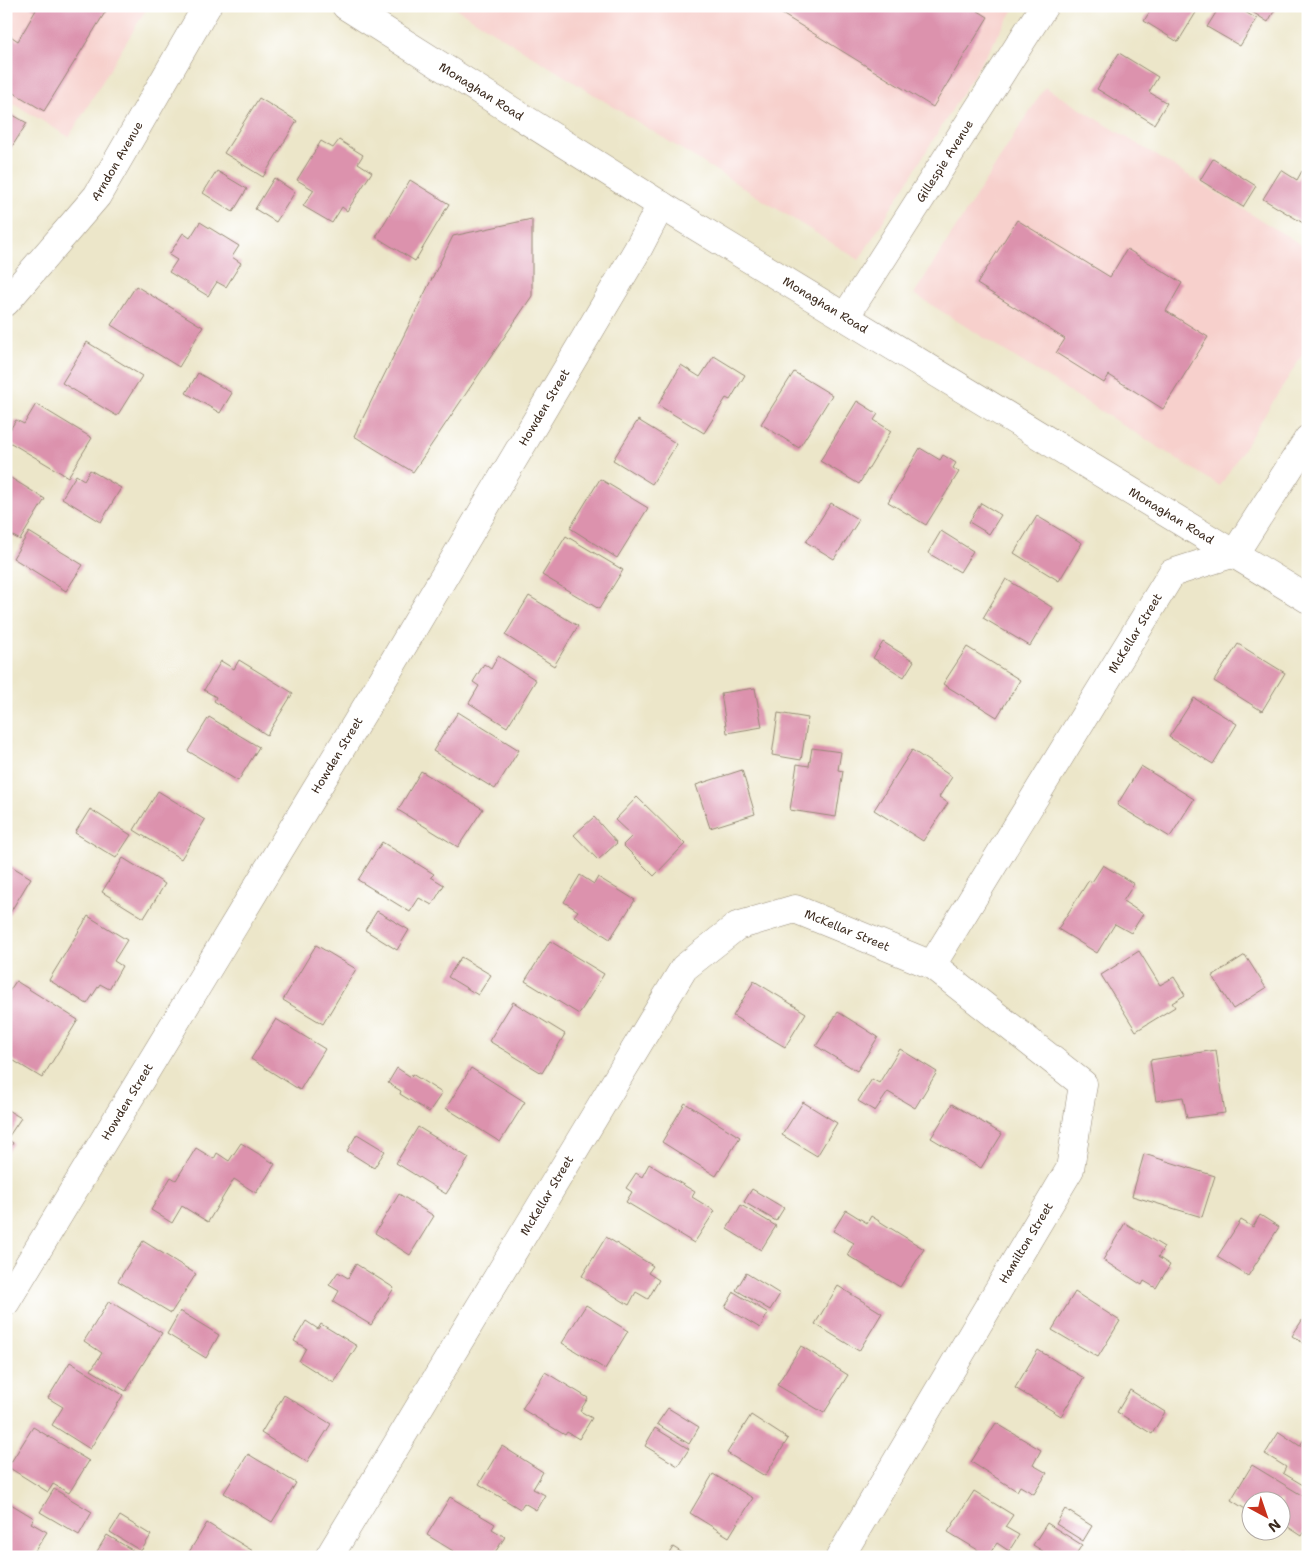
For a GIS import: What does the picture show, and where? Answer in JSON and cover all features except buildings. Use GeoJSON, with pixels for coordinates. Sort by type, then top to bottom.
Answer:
{"type":"FeatureCollection","features":[{"type":"Feature","properties":{"kind":"street","name":"Arndon Avenue"},"geometry":{"type":"LineString","coordinates":[[6,302],[97,196],[207,6]]}},
{"type":"Feature","properties":{"kind":"street","name":"Monaghan Road"},"geometry":{"type":"LineString","coordinates":[[346,6],[661,205],[1308,599]]}},
{"type":"Feature","properties":{"kind":"street","name":"Gillespie Avenue"},"geometry":{"type":"LineString","coordinates":[[846,317],[1044,6]]}},
{"type":"Feature","properties":{"kind":"street","name":"Howden Street"},"geometry":{"type":"LineString","coordinates":[[6,1302],[391,666],[638,249],[661,205]]}},
{"type":"Feature","properties":{"kind":"street"},"geometry":{"type":"LineString","coordinates":[[1235,553],[1308,439]]}},
{"type":"Feature","properties":{"kind":"street","name":"McKellar Street"},"geometry":{"type":"LineString","coordinates":[[329,1557],[684,968],[738,926],[795,909],[932,965],[1172,573],[1235,553]]}},
{"type":"Feature","properties":{"kind":"street","name":"Hamilton Street"},"geometry":{"type":"LineString","coordinates":[[840,1557],[1070,1168],[1072,1159],[1083,1084],[932,965]]}},
{"type":"Feature","properties":{"kind":"shaded area"},"geometry":{"type":"Polygon","coordinates":[[[6,6],[148,6],[69,137],[6,99],[6,6]]]}},
{"type":"Feature","properties":{"kind":"shaded area"},"geometry":{"type":"Polygon","coordinates":[[[452,6],[1016,6],[859,260],[452,6]]]}},
{"type":"Feature","properties":{"kind":"shaded area"},"geometry":{"type":"Polygon","coordinates":[[[1045,87],[1308,249],[1308,346],[1220,486],[914,294],[1045,87]]]}}]}
